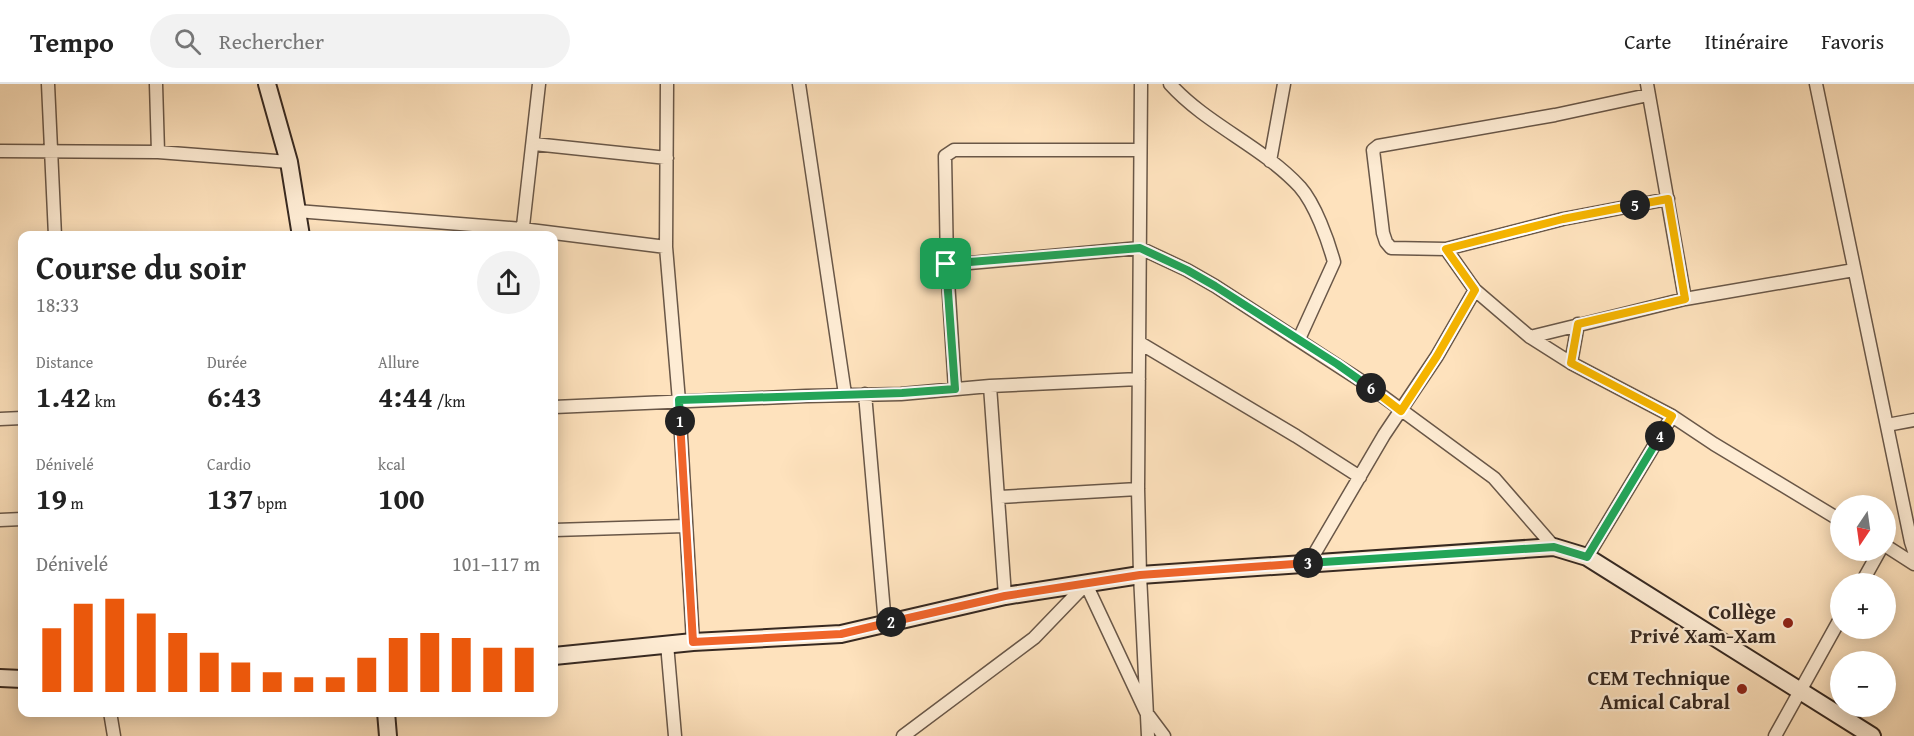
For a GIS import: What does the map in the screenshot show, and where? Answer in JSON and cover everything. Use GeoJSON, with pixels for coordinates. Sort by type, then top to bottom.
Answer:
{"type":"FeatureCollection","features":[{"type":"Feature","properties":{"kind":"main road"},"geometry":{"type":"LineString","coordinates":[[267,84],[289,162],[300,231]]}},
{"type":"Feature","properties":{"kind":"main road"},"geometry":{"type":"LineString","coordinates":[[558,656],[693,642],[841,634],[1005,596],[1140,575],[1554,547],[1587,557],[1859,731],[1872,736]]}},
{"type":"Feature","properties":{"kind":"main road"},"geometry":{"type":"LineString","coordinates":[[0,678],[18,679]]}},
{"type":"Feature","properties":{"kind":"main road"},"geometry":{"type":"LineString","coordinates":[[386,717],[388,736]]}},
{"type":"Feature","properties":{"kind":"street"},"geometry":{"type":"LineString","coordinates":[[48,84],[53,151],[55,231]]}},
{"type":"Feature","properties":{"kind":"street"},"geometry":{"type":"LineString","coordinates":[[156,84],[158,152]]}},
{"type":"Feature","properties":{"kind":"street"},"geometry":{"type":"LineString","coordinates":[[522,231],[534,144],[539,84]]}},
{"type":"Feature","properties":{"kind":"street"},"geometry":{"type":"LineString","coordinates":[[668,84],[666,247],[679,400],[693,642]]}},
{"type":"Feature","properties":{"kind":"street"},"geometry":{"type":"LineString","coordinates":[[799,84],[845,394]]}},
{"type":"Feature","properties":{"kind":"street"},"geometry":{"type":"LineString","coordinates":[[1141,84],[1138,489],[1148,736]]}},
{"type":"Feature","properties":{"kind":"street"},"geometry":{"type":"LineString","coordinates":[[1170,84],[1189,102],[1270,161],[1300,187],[1310,202],[1334,262],[1299,339]]}},
{"type":"Feature","properties":{"kind":"street"},"geometry":{"type":"LineString","coordinates":[[1270,161],[1284,84]]}},
{"type":"Feature","properties":{"kind":"street"},"geometry":{"type":"LineString","coordinates":[[1816,84],[1913,545]]}},
{"type":"Feature","properties":{"kind":"street"},"geometry":{"type":"LineString","coordinates":[[1668,199],[1563,219],[1446,249],[1391,248],[1386,242],[1372,150],[1378,146],[1555,115],[1647,90],[1668,199],[1685,299]]}},
{"type":"Feature","properties":{"kind":"street"},"geometry":{"type":"LineString","coordinates":[[534,144],[667,158]]}},
{"type":"Feature","properties":{"kind":"street"},"geometry":{"type":"LineString","coordinates":[[955,389],[946,264],[945,160],[949,152],[954,150],[1140,150]]}},
{"type":"Feature","properties":{"kind":"street"},"geometry":{"type":"LineString","coordinates":[[0,151],[158,152],[289,162]]}},
{"type":"Feature","properties":{"kind":"street"},"geometry":{"type":"LineString","coordinates":[[297,211],[511,231]]}},
{"type":"Feature","properties":{"kind":"street"},"geometry":{"type":"LineString","coordinates":[[558,236],[666,247]]}},
{"type":"Feature","properties":{"kind":"street"},"geometry":{"type":"LineString","coordinates":[[946,264],[1140,248],[1215,286],[1337,364],[1494,478],[1554,547]]}},
{"type":"Feature","properties":{"kind":"street"},"geometry":{"type":"LineString","coordinates":[[1446,249],[1475,290],[1530,337],[1571,363],[1672,416],[1830,514]]}},
{"type":"Feature","properties":{"kind":"street"},"geometry":{"type":"LineString","coordinates":[[1530,337],[1685,299],[1854,270]]}},
{"type":"Feature","properties":{"kind":"street"},"geometry":{"type":"LineString","coordinates":[[1309,563],[1360,477],[1437,356],[1475,290]]}},
{"type":"Feature","properties":{"kind":"street"},"geometry":{"type":"LineString","coordinates":[[1571,363],[1578,324]]}},
{"type":"Feature","properties":{"kind":"street"},"geometry":{"type":"LineString","coordinates":[[1140,343],[1360,477]]}},
{"type":"Feature","properties":{"kind":"street"},"geometry":{"type":"LineString","coordinates":[[558,407],[865,394],[1139,379]]}},
{"type":"Feature","properties":{"kind":"street"},"geometry":{"type":"LineString","coordinates":[[990,386],[1000,497],[1005,596]]}},
{"type":"Feature","properties":{"kind":"street"},"geometry":{"type":"LineString","coordinates":[[865,394],[885,624]]}},
{"type":"Feature","properties":{"kind":"street"},"geometry":{"type":"LineString","coordinates":[[1587,557],[1672,416]]}},
{"type":"Feature","properties":{"kind":"street"},"geometry":{"type":"LineString","coordinates":[[0,419],[18,418]]}},
{"type":"Feature","properties":{"kind":"street"},"geometry":{"type":"LineString","coordinates":[[1887,424],[1914,420]]}},
{"type":"Feature","properties":{"kind":"street"},"geometry":{"type":"LineString","coordinates":[[1000,497],[1138,489]]}},
{"type":"Feature","properties":{"kind":"street"},"geometry":{"type":"LineString","coordinates":[[0,520],[18,519]]}},
{"type":"Feature","properties":{"kind":"street"},"geometry":{"type":"LineString","coordinates":[[558,530],[685,526]]}},
{"type":"Feature","properties":{"kind":"street"},"geometry":{"type":"LineString","coordinates":[[1896,552],[1914,564]]}},
{"type":"Feature","properties":{"kind":"street"},"geometry":{"type":"LineString","coordinates":[[903,736],[1034,638],[1086,584],[1146,712],[1164,736]]}},
{"type":"Feature","properties":{"kind":"street"},"geometry":{"type":"LineString","coordinates":[[1775,736],[1830,637]]}},
{"type":"Feature","properties":{"kind":"street"},"geometry":{"type":"LineString","coordinates":[[667,645],[675,736]]}},
{"type":"Feature","properties":{"kind":"street"},"geometry":{"type":"LineString","coordinates":[[111,717],[114,736]]}},
{"type":"Feature","properties":{"kind":"place","name":"Collège Privé Xam-Xam"},"geometry":{"type":"Point","coordinates":[1788,623]}},
{"type":"Feature","properties":{"kind":"place","name":"CEM Technique Amical Cabral"},"geometry":{"type":"Point","coordinates":[1742,689]}},
{"type":"Feature","properties":{"kind":"route"},"geometry":{"type":"LineString","coordinates":[[1668,199],[1685,299],[1578,324],[1571,363],[1672,416],[1587,557],[1554,547],[1140,575],[1005,596],[841,634],[693,642],[679,400],[902,393],[955,389],[946,264],[1140,248],[1215,286],[1337,364],[1401,411],[1437,356],[1475,290],[1446,249],[1563,219],[1668,199]]}}]}
